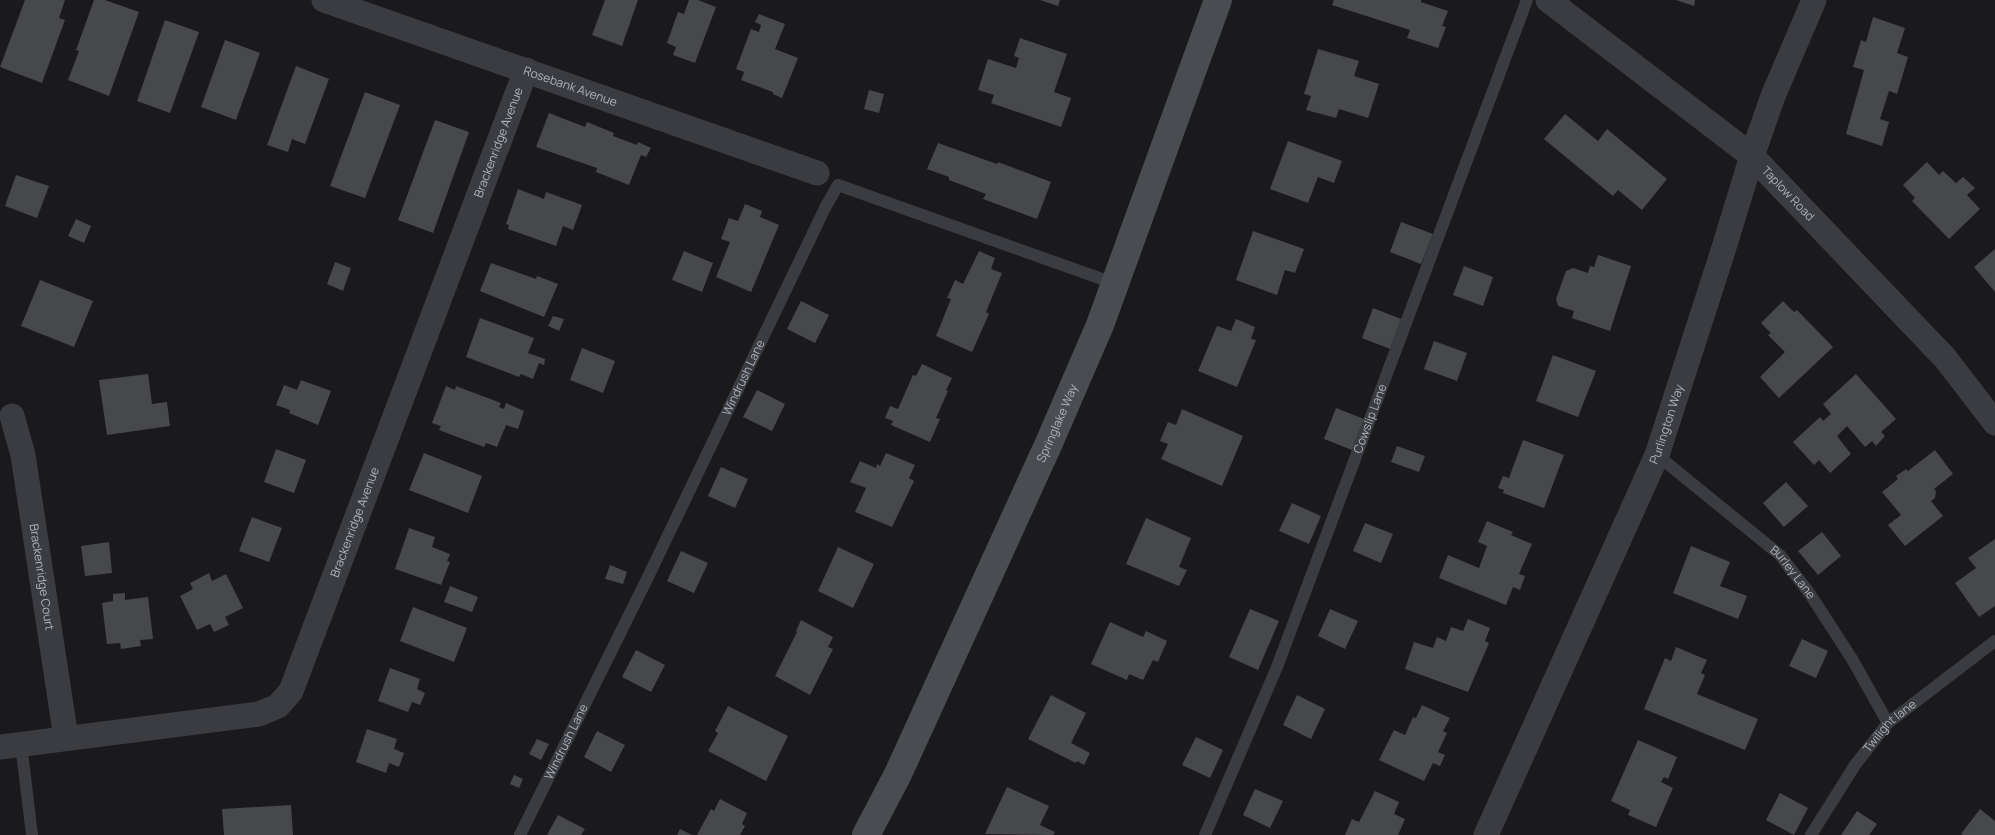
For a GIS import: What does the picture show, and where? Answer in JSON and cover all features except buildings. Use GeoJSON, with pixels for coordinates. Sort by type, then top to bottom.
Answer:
{"type":"FeatureCollection","features":[{"type":"Feature","properties":{"kind":"street","name":"Rosebank Avenue"},"geometry":{"type":"LineString","coordinates":[[324,0],[817,173]]}},
{"type":"Feature","properties":{"kind":"street","name":"Springlake Way"},"geometry":{"type":"LineString","coordinates":[[866,835],[898,774],[1045,452],[1096,334],[1116,284],[1218,0]]}},
{"type":"Feature","properties":{"kind":"street","name":"Taplow Road"},"geometry":{"type":"LineString","coordinates":[[1548,0],[1752,156],[1945,358],[1995,423]]}},
{"type":"Feature","properties":{"kind":"street","name":"Purlington Way"},"geometry":{"type":"LineString","coordinates":[[1486,835],[1657,455],[1752,156],[1773,96],[1814,0]]}},
{"type":"Feature","properties":{"kind":"street","name":"Brackenridge Avenue"},"geometry":{"type":"LineString","coordinates":[[10,746],[259,714],[278,706],[291,691],[526,70]]}},
{"type":"Feature","properties":{"kind":"street","name":"Brackenridge Court"},"geometry":{"type":"LineString","coordinates":[[12,416],[24,455],[66,738]]}},
{"type":"Feature","properties":{"kind":"lane","name":"Cowslip Lane"},"geometry":{"type":"LineString","coordinates":[[1205,835],[1277,667],[1527,0]]}},
{"type":"Feature","properties":{"kind":"lane","name":"Windrush Lane"},"geometry":{"type":"LineString","coordinates":[[520,835],[648,577],[825,208],[838,185],[1116,284]]}},
{"type":"Feature","properties":{"kind":"lane","name":"Burley Lane"},"geometry":{"type":"LineString","coordinates":[[1657,455],[1780,555],[1810,594],[1852,659],[1888,723]]}},
{"type":"Feature","properties":{"kind":"lane","name":"Twilight lane"},"geometry":{"type":"LineString","coordinates":[[1811,835],[1855,765],[1888,723],[1995,641]]}},
{"type":"Feature","properties":{"kind":"lane"},"geometry":{"type":"LineString","coordinates":[[10,746],[32,835]]}}]}
